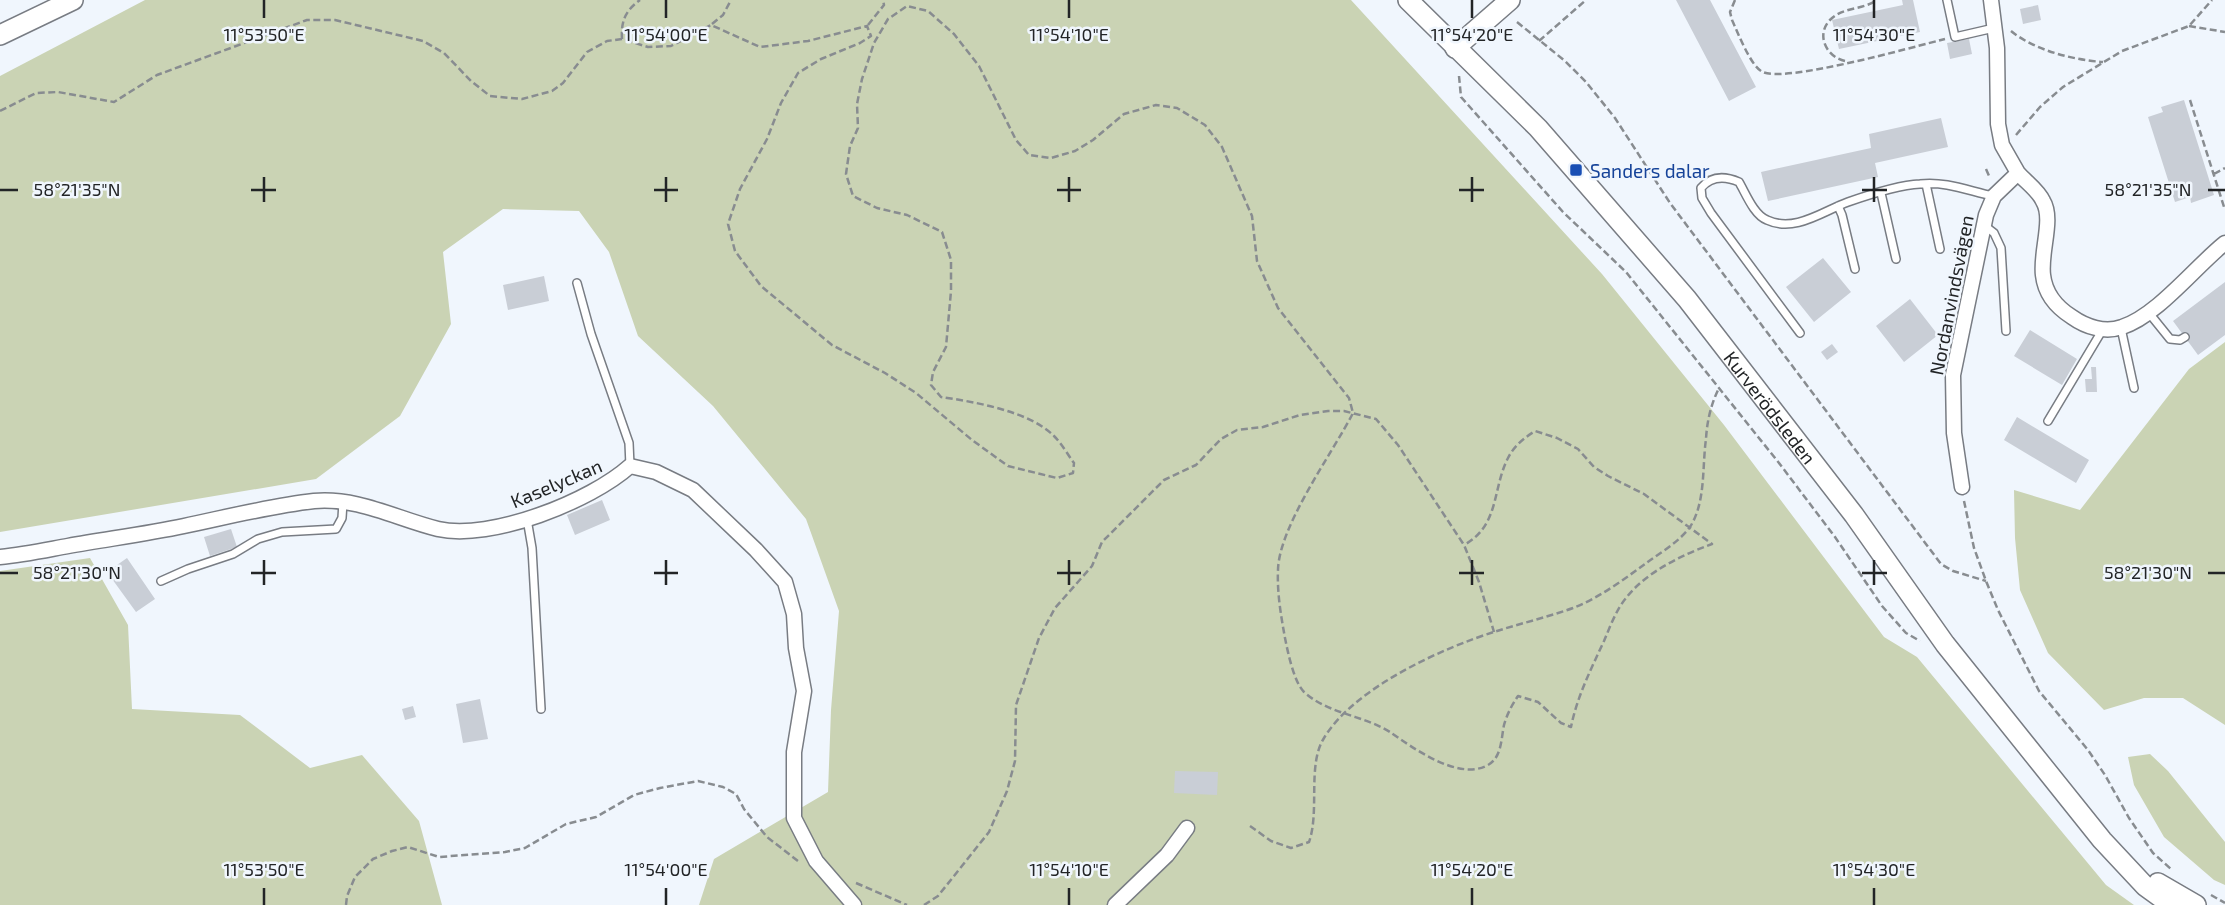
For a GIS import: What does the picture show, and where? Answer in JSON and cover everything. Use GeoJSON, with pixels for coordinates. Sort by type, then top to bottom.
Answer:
{"type":"FeatureCollection","features":[{"type":"Feature","properties":{"kind":"main road"},"geometry":{"type":"LineString","coordinates":[[4,34],[73,0]]}},
{"type":"Feature","properties":{"kind":"main road","name":"Kurverödsleden"},"geometry":{"type":"LineString","coordinates":[[1408,0],[1538,128],[1687,299],[1854,515],[1945,644],[2102,840],[2146,886],[2171,905]]}},
{"type":"Feature","properties":{"kind":"main road"},"geometry":{"type":"LineString","coordinates":[[1455,48],[1510,0]]}},
{"type":"Feature","properties":{"kind":"main road","name":"Kurverödsleden"},"geometry":{"type":"LineString","coordinates":[[2102,840],[2162,886],[2199,897]]}},
{"type":"Feature","properties":{"kind":"street"},"geometry":{"type":"LineString","coordinates":[[1991,0],[2002,29],[1998,124],[2002,145],[2018,173],[2040,195],[2046,209],[2042,265],[2046,290],[2057,305],[2086,325],[2104,329],[2121,328],[2149,312],[2225,243]]}},
{"type":"Feature","properties":{"kind":"street","name":"Nordanvindsvägen"},"geometry":{"type":"LineString","coordinates":[[1962,488],[1954,433],[1953,376],[1983,225],[1994,197],[2018,173]]}},
{"type":"Feature","properties":{"kind":"street","name":"Kaselyckan"},"geometry":{"type":"LineString","coordinates":[[0,557],[318,501],[343,502],[394,514],[440,530],[476,530],[527,519],[612,482],[630,466],[656,472],[693,490],[756,550],[785,582],[794,614],[796,648],[804,691],[794,752],[794,818],[816,861],[854,905]]}},
{"type":"Feature","properties":{"kind":"street"},"geometry":{"type":"LineString","coordinates":[[1115,905],[1167,855],[1187,828]]}},
{"type":"Feature","properties":{"kind":"lane"},"geometry":{"type":"LineString","coordinates":[[1947,0],[1955,37],[2002,29]]}},
{"type":"Feature","properties":{"kind":"lane"},"geometry":{"type":"LineString","coordinates":[[1800,333],[1702,198],[1701,188],[1713,179],[1729,178],[1738,182],[1759,215],[1777,223],[1810,220],[1838,206],[1881,193],[1926,184],[1945,183],[1994,197]]}},
{"type":"Feature","properties":{"kind":"lane"},"geometry":{"type":"LineString","coordinates":[[1926,184],[1940,249]]}},
{"type":"Feature","properties":{"kind":"lane"},"geometry":{"type":"LineString","coordinates":[[1881,193],[1896,259]]}},
{"type":"Feature","properties":{"kind":"lane"},"geometry":{"type":"LineString","coordinates":[[1838,206],[1855,269]]}},
{"type":"Feature","properties":{"kind":"lane"},"geometry":{"type":"LineString","coordinates":[[1983,225],[1994,233],[2001,248],[2006,331]]}},
{"type":"Feature","properties":{"kind":"lane"},"geometry":{"type":"LineString","coordinates":[[577,283],[629,443],[630,466]]}},
{"type":"Feature","properties":{"kind":"lane"},"geometry":{"type":"LineString","coordinates":[[2149,312],[2170,339],[2180,340],[2185,337]]}},
{"type":"Feature","properties":{"kind":"lane"},"geometry":{"type":"LineString","coordinates":[[2121,328],[2134,388]]}},
{"type":"Feature","properties":{"kind":"lane"},"geometry":{"type":"LineString","coordinates":[[2048,421],[2104,329]]}},
{"type":"Feature","properties":{"kind":"lane"},"geometry":{"type":"LineString","coordinates":[[160,581],[233,554],[258,539],[282,532],[336,529],[342,518],[343,502]]}},
{"type":"Feature","properties":{"kind":"lane"},"geometry":{"type":"LineString","coordinates":[[527,519],[532,548],[541,709]]}},
{"type":"Feature","properties":{"kind":"path"},"geometry":{"type":"LineString","coordinates":[[622,39],[622,23],[629,8],[640,0]]}},
{"type":"Feature","properties":{"kind":"path"},"geometry":{"type":"LineString","coordinates":[[0,111],[36,93],[58,92],[114,102],[157,75],[307,20],[335,20],[423,41],[444,53],[490,96],[522,99],[552,91],[563,83],[587,52],[607,41],[622,39],[648,47],[671,46],[711,25],[723,15],[731,0]]}},
{"type":"Feature","properties":{"kind":"path"},"geometry":{"type":"LineString","coordinates":[[711,25],[760,47],[808,41],[867,26],[884,5],[883,0]]}},
{"type":"Feature","properties":{"kind":"path"},"geometry":{"type":"LineString","coordinates":[[1539,41],[1587,0]]}},
{"type":"Feature","properties":{"kind":"path"},"geometry":{"type":"LineString","coordinates":[[1735,0],[1730,12],[1732,20],[1755,66],[1761,72],[1777,76],[1955,37]]}},
{"type":"Feature","properties":{"kind":"path"},"geometry":{"type":"LineString","coordinates":[[1848,62],[1838,60],[1826,48],[1823,30],[1839,13],[1867,6],[1877,0]]}},
{"type":"Feature","properties":{"kind":"path"},"geometry":{"type":"LineString","coordinates":[[2189,26],[2212,0]]}},
{"type":"Feature","properties":{"kind":"path"},"geometry":{"type":"LineString","coordinates":[[867,26],[871,36],[798,73],[740,189],[728,224],[736,251],[761,286],[832,345],[916,393],[971,440],[1008,466],[1057,478],[1073,473],[1074,463],[1054,436],[1028,419],[972,402],[941,397],[932,385],[933,372],[946,347],[951,291],[951,260],[942,232],[907,215],[877,208],[853,197],[846,174],[850,146],[858,128],[857,104],[862,79],[874,43],[888,19],[907,6],[928,11],[954,34],[979,66],[1016,140],[1029,155],[1051,158],[1075,151],[1124,114],[1156,105],[1177,108],[1205,125],[1222,147],[1252,216],[1257,261],[1278,308],[1349,398],[1353,413],[1286,534],[1277,568],[1288,656],[1301,690],[1318,704],[1374,722],[1440,764],[1464,769],[1486,766],[1499,754],[1504,723],[1518,696],[1538,702],[1561,723],[1571,727],[1574,709],[1626,598],[1649,577],[1686,553],[1712,544],[1644,494],[1608,477],[1594,467],[1578,449],[1535,431],[1520,441],[1507,458],[1491,513],[1478,537],[1464,545]]}},
{"type":"Feature","properties":{"kind":"path"},"geometry":{"type":"LineString","coordinates":[[1517,22],[1586,82],[1615,118],[1670,203],[1941,564],[1953,571],[1986,581]]}},
{"type":"Feature","properties":{"kind":"path"},"geometry":{"type":"LineString","coordinates":[[2012,141],[2051,97],[2104,62],[2138,44],[2189,26],[2225,32]]}},
{"type":"Feature","properties":{"kind":"path"},"geometry":{"type":"LineString","coordinates":[[2002,29],[2029,43],[2073,57],[2104,62]]}},
{"type":"Feature","properties":{"kind":"path"},"geometry":{"type":"LineString","coordinates":[[1455,48],[1461,97],[1563,212],[1626,272],[1787,474],[1835,537],[1882,606],[1906,633],[1926,644],[1945,644]]}},
{"type":"Feature","properties":{"kind":"path"},"geometry":{"type":"LineString","coordinates":[[2190,100],[2225,210]]}},
{"type":"Feature","properties":{"kind":"path"},"geometry":{"type":"LineString","coordinates":[[2214,174],[2225,168]]}},
{"type":"Feature","properties":{"kind":"path"},"geometry":{"type":"LineString","coordinates":[[1250,826],[1271,841],[1291,848],[1309,842],[1314,827],[1317,762],[1322,739],[1363,696],[1393,677],[1450,650],[1494,632],[1575,607],[1622,580],[1690,527],[1698,510],[1711,405],[1719,388]]}},
{"type":"Feature","properties":{"kind":"path"},"geometry":{"type":"LineString","coordinates":[[925,905],[938,896],[989,832],[1007,791],[1014,761],[1016,705],[1039,638],[1055,608],[1092,566],[1102,541],[1164,480],[1196,465],[1221,439],[1237,430],[1263,427],[1300,415],[1328,411],[1353,413],[1376,419],[1391,436],[1464,545],[1479,582],[1494,632]]}},
{"type":"Feature","properties":{"kind":"path"},"geometry":{"type":"LineString","coordinates":[[1962,488],[1974,548],[1986,581],[2039,691],[2088,750],[2152,853],[2179,876]]}},
{"type":"Feature","properties":{"kind":"path"},"geometry":{"type":"LineString","coordinates":[[346,905],[355,877],[373,859],[392,851],[408,847],[439,857],[525,848],[566,824],[596,817],[634,795],[698,781],[723,787],[736,794],[744,809],[767,837],[815,871],[849,880],[907,905]]}},
{"type":"Feature","properties":{"kind":"path"},"geometry":{"type":"LineString","coordinates":[[2199,897],[2225,903]]}},
{"type":"Feature","properties":{"kind":"green space"},"geometry":{"type":"Polygon","coordinates":[[[145,0],[1351,0],[1602,274],[1724,425],[1884,637],[1917,657],[2106,885],[2134,905],[699,905],[714,859],[828,792],[839,611],[806,519],[713,406],[638,336],[609,252],[579,211],[503,209],[443,252],[451,324],[400,416],[316,479],[0,532],[0,76],[145,0]]]}},
{"type":"Feature","properties":{"kind":"green space"},"geometry":{"type":"Polygon","coordinates":[[[2225,342],[2225,725],[2183,698],[2144,698],[2104,710],[2048,653],[2020,590],[2014,490],[2080,510],[2189,369],[2225,342]]]}},
{"type":"Feature","properties":{"kind":"green space"},"geometry":{"type":"Polygon","coordinates":[[[90,558],[128,625],[132,709],[240,715],[310,768],[362,755],[419,821],[442,905],[0,905],[0,571],[90,558]]]}},
{"type":"Feature","properties":{"kind":"green space"},"geometry":{"type":"Polygon","coordinates":[[[2150,754],[2168,771],[2225,842],[2225,885],[2214,880],[2164,837],[2134,785],[2128,757],[2150,754]]]}},
{"type":"Feature","properties":{"kind":"building"},"geometry":{"type":"Polygon","coordinates":[[[1676,0],[1710,0],[1756,87],[1729,101],[1676,0]]]}},
{"type":"Feature","properties":{"kind":"building"},"geometry":{"type":"Polygon","coordinates":[[[1902,0],[1913,0],[1920,32],[1839,49],[1832,20],[1903,5],[1902,0]]]}},
{"type":"Feature","properties":{"kind":"building"},"geometry":{"type":"Polygon","coordinates":[[[2038,5],[2041,20],[2023,24],[2020,9],[2038,5]]]}},
{"type":"Feature","properties":{"kind":"building"},"geometry":{"type":"Polygon","coordinates":[[[1969,39],[1972,54],[1950,59],[1947,43],[1969,39]]]}},
{"type":"Feature","properties":{"kind":"building"},"geometry":{"type":"Polygon","coordinates":[[[2184,100],[2214,195],[2191,203],[2190,197],[2175,202],[2148,117],[2163,112],[2161,107],[2184,100]]]}},
{"type":"Feature","properties":{"kind":"building"},"geometry":{"type":"Polygon","coordinates":[[[1941,118],[1948,147],[1875,163],[1878,177],[1768,201],[1761,172],[1871,148],[1869,134],[1941,118]]]}},
{"type":"Feature","properties":{"kind":"building"},"geometry":{"type":"Polygon","coordinates":[[[1823,258],[1851,292],[1814,322],[1786,287],[1823,258]]]}},
{"type":"Feature","properties":{"kind":"building"},"geometry":{"type":"Polygon","coordinates":[[[544,276],[549,301],[508,310],[503,285],[544,276]]]}},
{"type":"Feature","properties":{"kind":"building"},"geometry":{"type":"Polygon","coordinates":[[[2225,282],[2225,335],[2198,355],[2173,321],[2225,282]]]}},
{"type":"Feature","properties":{"kind":"building"},"geometry":{"type":"Polygon","coordinates":[[[1910,299],[1938,335],[1904,362],[1876,326],[1910,299]]]}},
{"type":"Feature","properties":{"kind":"building"},"geometry":{"type":"Polygon","coordinates":[[[2030,330],[2077,359],[2062,385],[2014,356],[2030,330]]]}},
{"type":"Feature","properties":{"kind":"building"},"geometry":{"type":"Polygon","coordinates":[[[1832,344],[1838,352],[1827,360],[1821,352],[1832,344]]]}},
{"type":"Feature","properties":{"kind":"building"},"geometry":{"type":"Polygon","coordinates":[[[2091,367],[2096,367],[2097,392],[2086,392],[2085,379],[2092,379],[2091,367]]]}},
{"type":"Feature","properties":{"kind":"building"},"geometry":{"type":"Polygon","coordinates":[[[2017,417],[2089,460],[2076,483],[2004,440],[2017,417]]]}},
{"type":"Feature","properties":{"kind":"building"},"geometry":{"type":"Polygon","coordinates":[[[602,500],[610,520],[575,535],[567,515],[602,500]]]}},
{"type":"Feature","properties":{"kind":"building"},"geometry":{"type":"Polygon","coordinates":[[[231,529],[237,547],[210,556],[204,537],[231,529]]]}},
{"type":"Feature","properties":{"kind":"building"},"geometry":{"type":"Polygon","coordinates":[[[127,558],[155,599],[136,612],[107,572],[127,558]]]}},
{"type":"Feature","properties":{"kind":"building"},"geometry":{"type":"Polygon","coordinates":[[[480,699],[488,739],[463,743],[456,704],[480,699]]]}},
{"type":"Feature","properties":{"kind":"building"},"geometry":{"type":"Polygon","coordinates":[[[413,706],[416,717],[405,720],[402,709],[413,706]]]}},
{"type":"Feature","properties":{"kind":"building"},"geometry":{"type":"Polygon","coordinates":[[[1175,771],[1218,772],[1217,795],[1174,793],[1175,771]]]}},
{"type":"Feature","properties":{"kind":"place","name":"Sanders dalar"},"geometry":{"type":"Point","coordinates":[1576,170]}}]}
